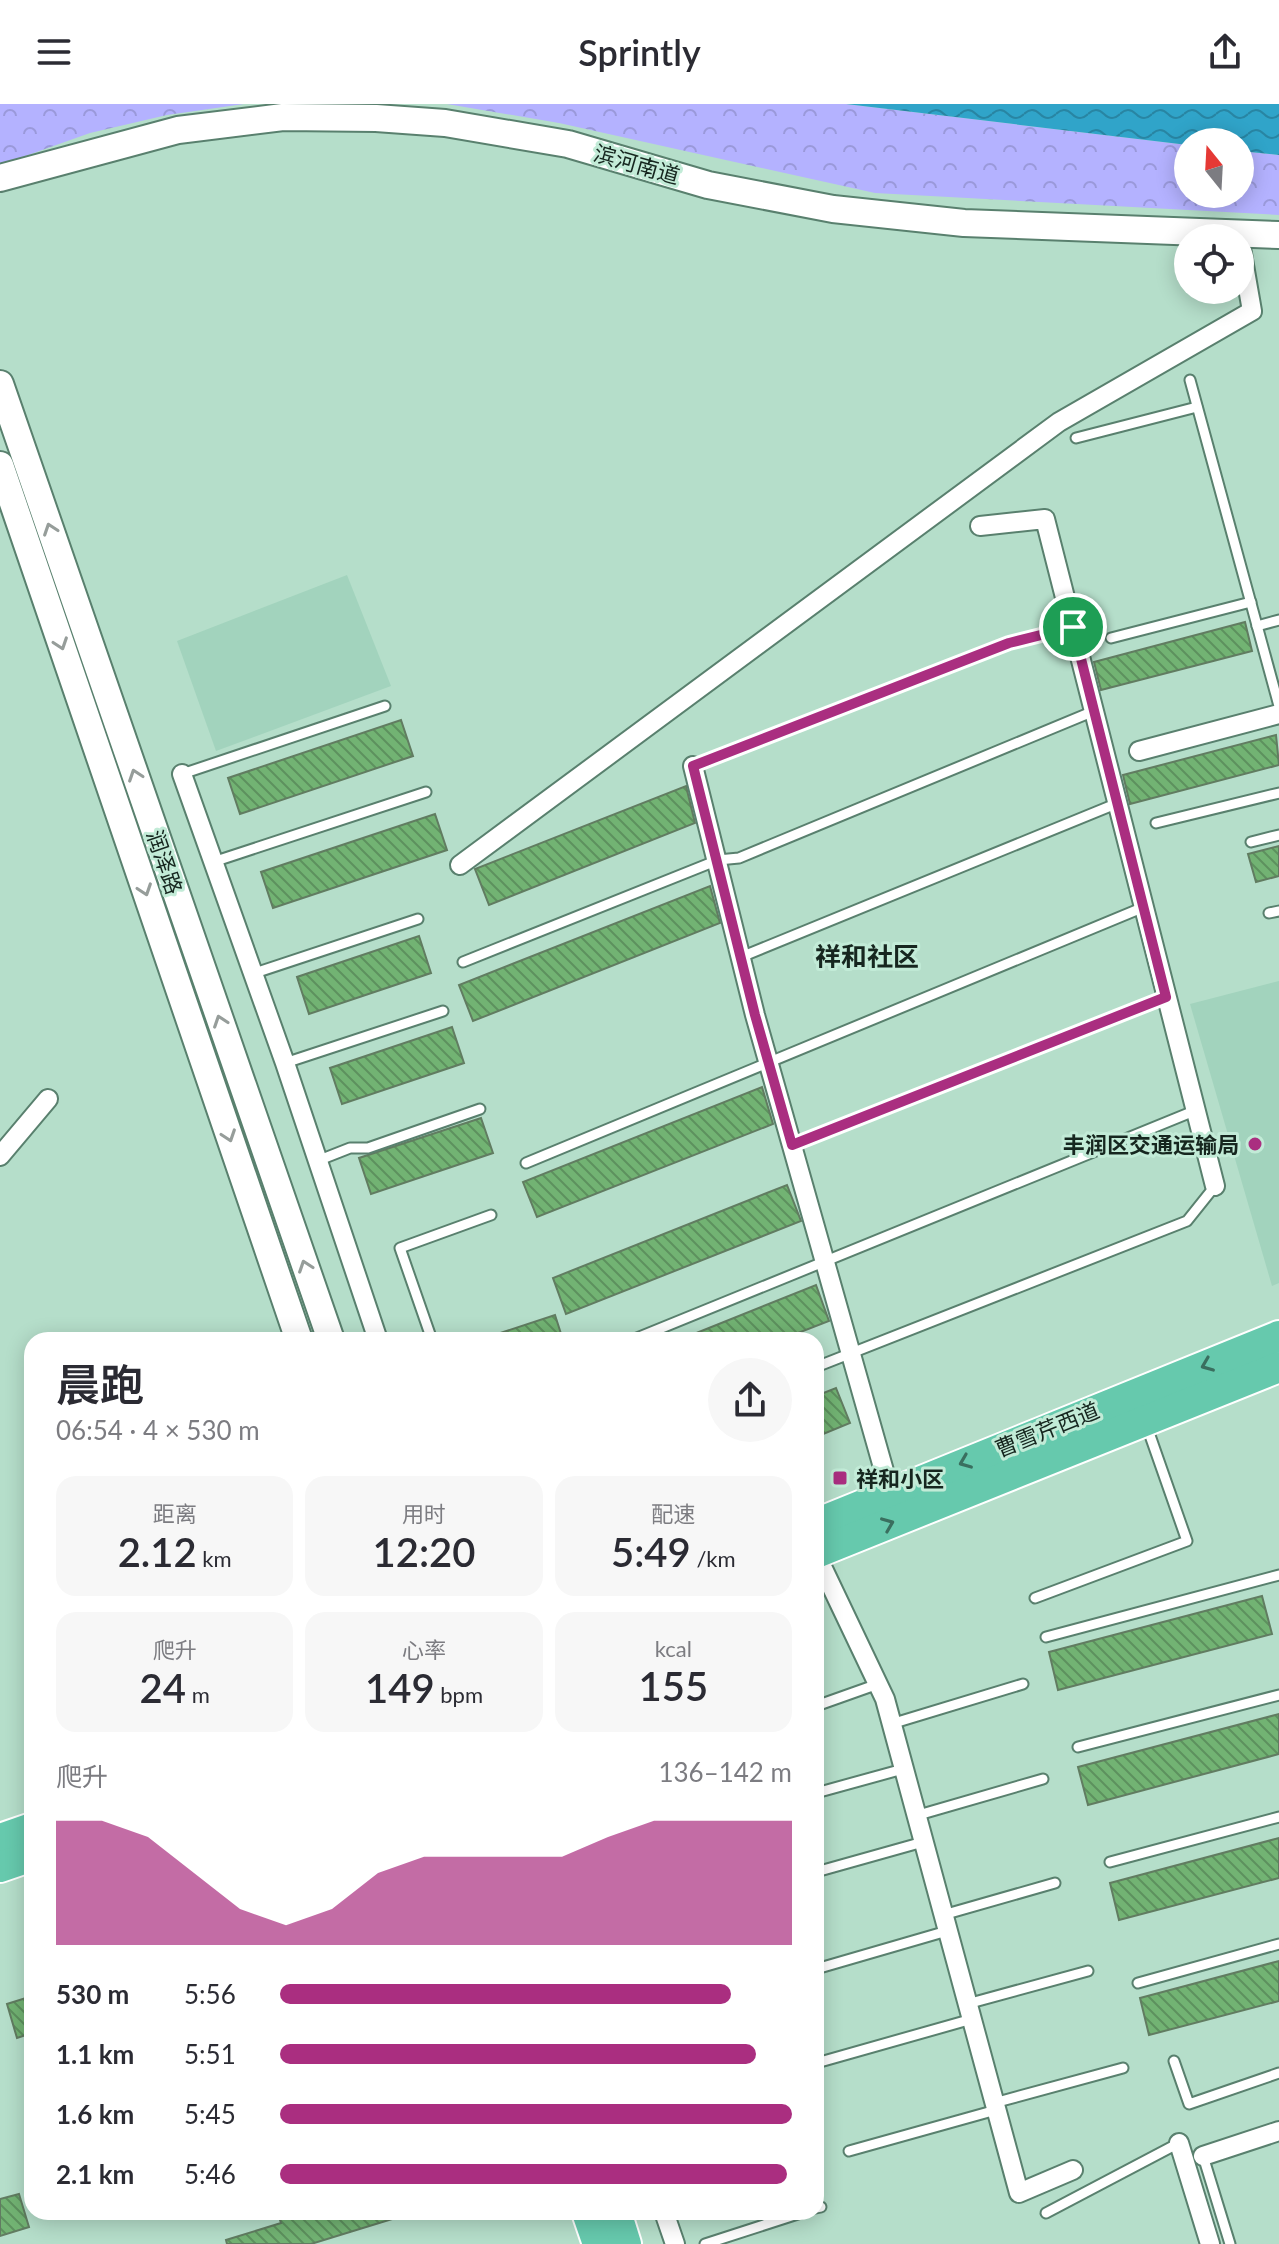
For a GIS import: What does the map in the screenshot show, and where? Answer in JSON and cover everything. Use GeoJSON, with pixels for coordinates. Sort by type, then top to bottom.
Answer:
{"type":"FeatureCollection","features":[{"type":"Feature","properties":{"kind":"main road","name":"滨河南道"},"geometry":{"type":"LineString","coordinates":[[0,178],[178,130],[283,117],[376,118],[445,123],[568,144],[708,185],[833,209],[964,223],[1174,234]]}},
{"type":"Feature","properties":{"kind":"main road","name":"滨河南道"},"geometry":{"type":"LineString","coordinates":[[1254,237],[1279,235]]}},
{"type":"Feature","properties":{"kind":"main road","name":"润泽路"},"geometry":{"type":"LineString","coordinates":[[0,384],[328,1332]]}},
{"type":"Feature","properties":{"kind":"main road","name":"润泽路"},"geometry":{"type":"LineString","coordinates":[[0,465],[296,1332]]}},
{"type":"Feature","properties":{"kind":"main road","name":"曹雪芹西道"},"geometry":{"type":"LineString","coordinates":[[824,1521],[1279,1336]]}},
{"type":"Feature","properties":{"kind":"main road","name":"曹雪芹西道"},"geometry":{"type":"LineString","coordinates":[[824,1550],[1279,1367]]}},
{"type":"Feature","properties":{"kind":"main road"},"geometry":{"type":"LineString","coordinates":[[0,1839],[24,1831]]}},
{"type":"Feature","properties":{"kind":"main road"},"geometry":{"type":"LineString","coordinates":[[0,1867],[24,1859]]}},
{"type":"Feature","properties":{"kind":"main road"},"geometry":{"type":"LineString","coordinates":[[590,2220],[598,2244]]}},
{"type":"Feature","properties":{"kind":"main road"},"geometry":{"type":"LineString","coordinates":[[618,2220],[626,2244]]}},
{"type":"Feature","properties":{"kind":"street"},"geometry":{"type":"LineString","coordinates":[[460,865],[1059,422],[1252,311],[1251,304]]}},
{"type":"Feature","properties":{"kind":"street"},"geometry":{"type":"LineString","coordinates":[[980,526],[1045,519],[1215,1186]]}},
{"type":"Feature","properties":{"kind":"street"},"geometry":{"type":"LineString","coordinates":[[1139,751],[1279,714]]}},
{"type":"Feature","properties":{"kind":"street"},"geometry":{"type":"LineString","coordinates":[[693,766],[768,1062],[890,1492]]}},
{"type":"Feature","properties":{"kind":"street"},"geometry":{"type":"LineString","coordinates":[[182,774],[285,1063],[375,1332]]}},
{"type":"Feature","properties":{"kind":"street"},"geometry":{"type":"LineString","coordinates":[[0,1156],[48,1099]]}},
{"type":"Feature","properties":{"kind":"street"},"geometry":{"type":"LineString","coordinates":[[824,1570],[878,1684],[891,1724],[1019,2193],[1073,2170]]}},
{"type":"Feature","properties":{"kind":"street"},"geometry":{"type":"LineString","coordinates":[[1203,2156],[1279,2131]]}},
{"type":"Feature","properties":{"kind":"street"},"geometry":{"type":"LineString","coordinates":[[1179,2143],[1210,2244]]}},
{"type":"Feature","properties":{"kind":"street"},"geometry":{"type":"LineString","coordinates":[[667,2220],[675,2244]]}},
{"type":"Feature","properties":{"kind":"lane"},"geometry":{"type":"LineString","coordinates":[[1190,380],[1279,706]]}},
{"type":"Feature","properties":{"kind":"lane"},"geometry":{"type":"LineString","coordinates":[[1076,438],[1197,407]]}},
{"type":"Feature","properties":{"kind":"lane"},"geometry":{"type":"LineString","coordinates":[[1111,638],[1251,602]]}},
{"type":"Feature","properties":{"kind":"lane"},"geometry":{"type":"LineString","coordinates":[[1257,626],[1279,620]]}},
{"type":"Feature","properties":{"kind":"lane"},"geometry":{"type":"LineString","coordinates":[[693,766],[1009,643],[1073,627]]}},
{"type":"Feature","properties":{"kind":"lane"},"geometry":{"type":"LineString","coordinates":[[182,774],[385,706]]}},
{"type":"Feature","properties":{"kind":"lane"},"geometry":{"type":"LineString","coordinates":[[463,962],[718,860],[739,858],[1094,711]]}},
{"type":"Feature","properties":{"kind":"lane"},"geometry":{"type":"LineString","coordinates":[[213,862],[426,792]]}},
{"type":"Feature","properties":{"kind":"lane"},"geometry":{"type":"LineString","coordinates":[[1156,823],[1279,793]]}},
{"type":"Feature","properties":{"kind":"lane"},"geometry":{"type":"LineString","coordinates":[[741,957],[1118,803]]}},
{"type":"Feature","properties":{"kind":"lane"},"geometry":{"type":"LineString","coordinates":[[1251,842],[1279,835]]}},
{"type":"Feature","properties":{"kind":"lane"},"geometry":{"type":"LineString","coordinates":[[526,1163],[1144,907]]}},
{"type":"Feature","properties":{"kind":"lane"},"geometry":{"type":"LineString","coordinates":[[252,974],[418,919]]}},
{"type":"Feature","properties":{"kind":"lane"},"geometry":{"type":"LineString","coordinates":[[792,1145],[1166,997]]}},
{"type":"Feature","properties":{"kind":"lane"},"geometry":{"type":"LineString","coordinates":[[285,1063],[443,1011]]}},
{"type":"Feature","properties":{"kind":"lane"},"geometry":{"type":"LineString","coordinates":[[317,1161],[350,1148],[368,1148],[480,1109]]}},
{"type":"Feature","properties":{"kind":"lane"},"geometry":{"type":"LineString","coordinates":[[652,1332],[1194,1111]]}},
{"type":"Feature","properties":{"kind":"lane"},"geometry":{"type":"LineString","coordinates":[[824,1364],[1187,1221],[1215,1186]]}},
{"type":"Feature","properties":{"kind":"lane"},"geometry":{"type":"LineString","coordinates":[[429,1332],[400,1248],[491,1215]]}},
{"type":"Feature","properties":{"kind":"lane"},"geometry":{"type":"LineString","coordinates":[[1035,1598],[1187,1541],[1144,1421]]}},
{"type":"Feature","properties":{"kind":"lane"},"geometry":{"type":"LineString","coordinates":[[1046,1637],[1279,1575]]}},
{"type":"Feature","properties":{"kind":"lane"},"geometry":{"type":"LineString","coordinates":[[824,1703],[878,1684]]}},
{"type":"Feature","properties":{"kind":"lane"},"geometry":{"type":"LineString","coordinates":[[891,1724],[1023,1684]]}},
{"type":"Feature","properties":{"kind":"lane"},"geometry":{"type":"LineString","coordinates":[[1078,1747],[1279,1695]]}},
{"type":"Feature","properties":{"kind":"lane"},"geometry":{"type":"LineString","coordinates":[[824,1791],[903,1769]]}},
{"type":"Feature","properties":{"kind":"lane"},"geometry":{"type":"LineString","coordinates":[[915,1816],[1043,1779]]}},
{"type":"Feature","properties":{"kind":"lane"},"geometry":{"type":"LineString","coordinates":[[1110,1862],[1279,1817]]}},
{"type":"Feature","properties":{"kind":"lane"},"geometry":{"type":"LineString","coordinates":[[824,1870],[923,1842]]}},
{"type":"Feature","properties":{"kind":"lane"},"geometry":{"type":"LineString","coordinates":[[824,1966],[1055,1883]]}},
{"type":"Feature","properties":{"kind":"lane"},"geometry":{"type":"LineString","coordinates":[[1138,1983],[1279,1944]]}},
{"type":"Feature","properties":{"kind":"lane"},"geometry":{"type":"LineString","coordinates":[[824,2061],[1088,1971]]}},
{"type":"Feature","properties":{"kind":"lane"},"geometry":{"type":"LineString","coordinates":[[1174,2061],[1189,2104],[1279,2073]]}},
{"type":"Feature","properties":{"kind":"lane"},"geometry":{"type":"LineString","coordinates":[[849,2151],[1123,2068]]}},
{"type":"Feature","properties":{"kind":"lane"},"geometry":{"type":"LineString","coordinates":[[1046,2213],[1179,2143]]}},
{"type":"Feature","properties":{"kind":"lane"},"geometry":{"type":"LineString","coordinates":[[1203,2156],[1230,2244]]}},
{"type":"Feature","properties":{"kind":"lane"},"geometry":{"type":"LineString","coordinates":[[705,2244],[779,2220]]}},
{"type":"Feature","properties":{"kind":"shaded area"},"geometry":{"type":"Polygon","coordinates":[[[347,575],[391,686],[216,751],[177,641],[347,575]]]}},
{"type":"Feature","properties":{"kind":"shaded area","name":"丰润区交通运输局"},"geometry":{"type":"Polygon","coordinates":[[[1279,981],[1279,1283],[1272,1286],[1190,1004],[1279,981]]]}},
{"type":"Feature","properties":{"kind":"green space"},"geometry":{"type":"Polygon","coordinates":[[[0,104],[244,104],[167,115],[90,133],[0,165],[0,104]]]}},
{"type":"Feature","properties":{"kind":"green space"},"geometry":{"type":"Polygon","coordinates":[[[447,104],[846,104],[1174,143],[1174,208],[1254,208],[1254,152],[1279,155],[1279,215],[875,193],[559,123],[447,104]]]}},
{"type":"Feature","properties":{"kind":"water"},"geometry":{"type":"Polygon","coordinates":[[[846,104],[1279,104],[1279,155],[1254,152],[1254,128],[1174,128],[1174,143],[846,104]]]}},
{"type":"Feature","properties":{"kind":"building"},"geometry":{"type":"Polygon","coordinates":[[[1245,622],[1252,651],[1101,690],[1094,662],[1245,622]]]}},
{"type":"Feature","properties":{"kind":"building"},"geometry":{"type":"Polygon","coordinates":[[[401,720],[413,756],[240,814],[228,778],[401,720]]]}},
{"type":"Feature","properties":{"kind":"building"},"geometry":{"type":"Polygon","coordinates":[[[1276,735],[1279,765],[1130,804],[1123,775],[1276,735]]]}},
{"type":"Feature","properties":{"kind":"building"},"geometry":{"type":"Polygon","coordinates":[[[686,786],[695,823],[489,905],[475,869],[686,786]]]}},
{"type":"Feature","properties":{"kind":"building"},"geometry":{"type":"Polygon","coordinates":[[[435,814],[447,850],[273,908],[261,872],[435,814]]]}},
{"type":"Feature","properties":{"kind":"building"},"geometry":{"type":"Polygon","coordinates":[[[1279,846],[1279,876],[1256,882],[1248,854],[1279,846]]]}},
{"type":"Feature","properties":{"kind":"building"},"geometry":{"type":"Polygon","coordinates":[[[710,886],[720,923],[473,1021],[459,985],[710,886]]]}},
{"type":"Feature","properties":{"kind":"building"},"geometry":{"type":"Polygon","coordinates":[[[419,936],[431,973],[309,1014],[297,977],[419,936]]]}},
{"type":"Feature","properties":{"kind":"building"},"geometry":{"type":"Polygon","coordinates":[[[452,1027],[464,1063],[342,1104],[330,1068],[452,1027]]]}},
{"type":"Feature","properties":{"kind":"building"},"geometry":{"type":"Polygon","coordinates":[[[762,1087],[773,1124],[537,1217],[523,1182],[762,1087]]]}},
{"type":"Feature","properties":{"kind":"building"},"geometry":{"type":"Polygon","coordinates":[[[481,1118],[493,1153],[371,1194],[359,1158],[481,1118]]]}},
{"type":"Feature","properties":{"kind":"building"},"geometry":{"type":"Polygon","coordinates":[[[787,1185],[801,1221],[566,1314],[553,1278],[787,1185]]]}},
{"type":"Feature","properties":{"kind":"building"},"geometry":{"type":"Polygon","coordinates":[[[816,1285],[829,1321],[801,1332],[699,1332],[816,1285]]]}},
{"type":"Feature","properties":{"kind":"building"},"geometry":{"type":"Polygon","coordinates":[[[555,1315],[560,1332],[503,1332],[555,1315]]]}},
{"type":"Feature","properties":{"kind":"building"},"geometry":{"type":"Polygon","coordinates":[[[836,1388],[850,1423],[824,1434],[824,1393],[836,1388]]]}},
{"type":"Feature","properties":{"kind":"building"},"geometry":{"type":"Polygon","coordinates":[[[1262,1596],[1272,1634],[1058,1690],[1049,1652],[1262,1596]]]}},
{"type":"Feature","properties":{"kind":"building"},"geometry":{"type":"Polygon","coordinates":[[[1279,1714],[1279,1754],[1088,1805],[1078,1767],[1279,1714]]]}},
{"type":"Feature","properties":{"kind":"building"},"geometry":{"type":"Polygon","coordinates":[[[1279,1838],[1279,1878],[1119,1920],[1110,1883],[1279,1838]]]}},
{"type":"Feature","properties":{"kind":"building"},"geometry":{"type":"Polygon","coordinates":[[[1279,1961],[1279,2001],[1149,2035],[1140,1998],[1279,1961]]]}},
{"type":"Feature","properties":{"kind":"building"},"geometry":{"type":"Polygon","coordinates":[[[24,1999],[24,2036],[17,2038],[7,2004],[24,1999]]]}},
{"type":"Feature","properties":{"kind":"building"},"geometry":{"type":"Polygon","coordinates":[[[19,2194],[24,2220],[29,2227],[0,2236],[0,2199],[19,2194]]]}},
{"type":"Feature","properties":{"kind":"building"},"geometry":{"type":"Polygon","coordinates":[[[280,2220],[389,2220],[311,2244],[227,2244],[226,2240],[281,2223],[280,2220]]]}},
{"type":"Feature","properties":{"kind":"place","name":"丰润区交通运输局"},"geometry":{"type":"Point","coordinates":[1255,1144]}},
{"type":"Feature","properties":{"kind":"place","name":"祥和小区"},"geometry":{"type":"Point","coordinates":[840,1478]}},
{"type":"Feature","properties":{"kind":"district","name":"祥和社区"},"geometry":{"type":"Point","coordinates":[867,956]}},
{"type":"Feature","properties":{"kind":"route"},"geometry":{"type":"LineString","coordinates":[[1073,627],[1166,997],[792,1145],[755,1015],[693,766],[1009,643],[1073,627]]}}]}
